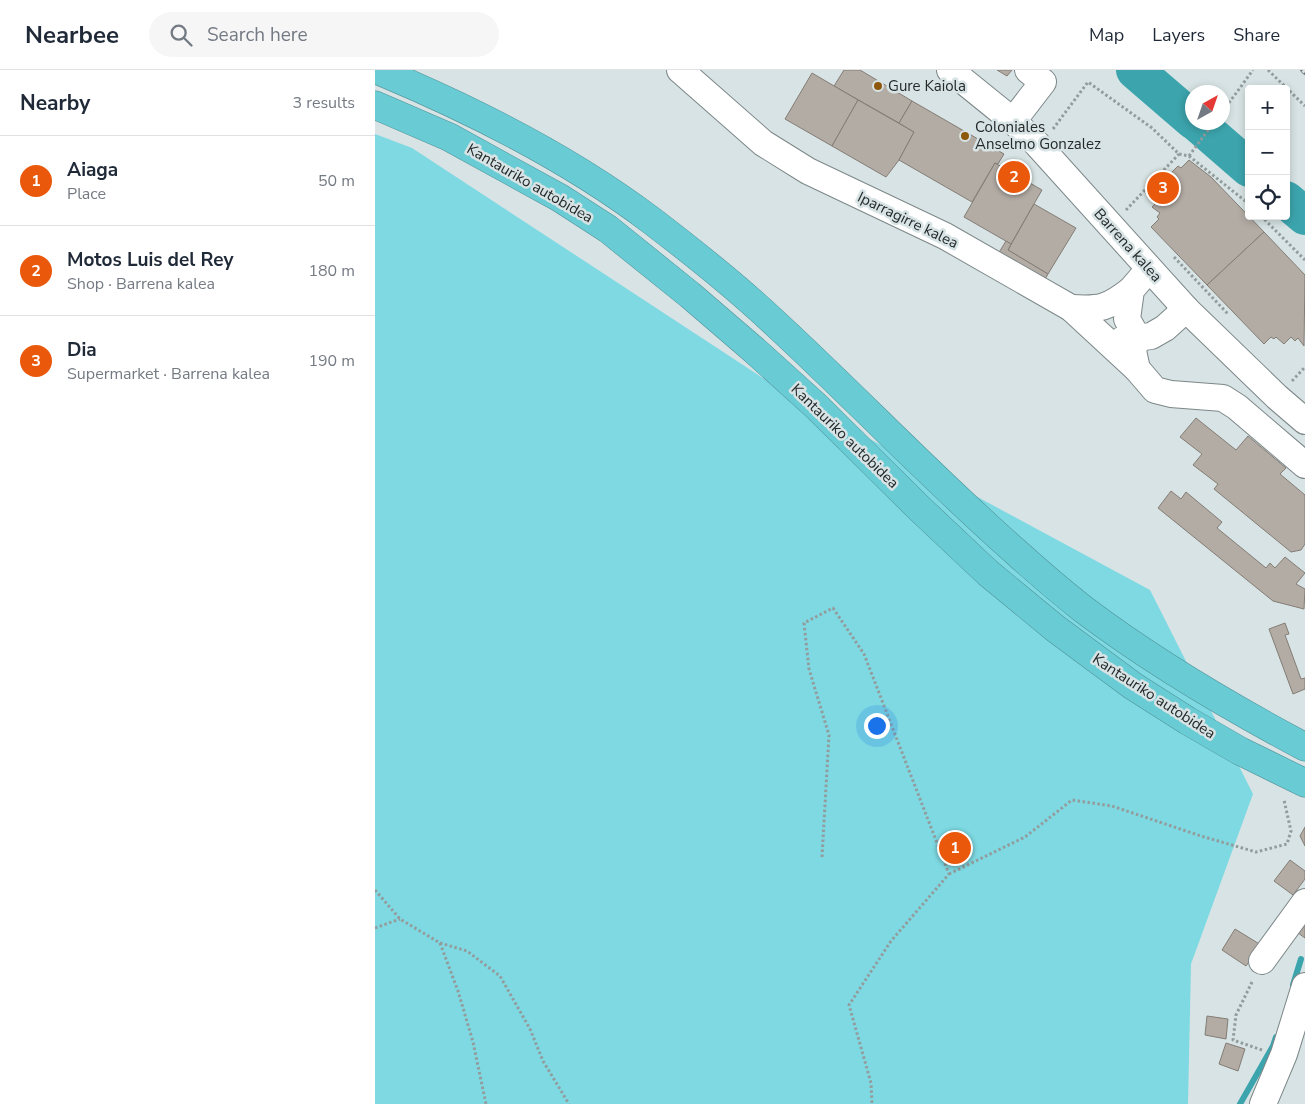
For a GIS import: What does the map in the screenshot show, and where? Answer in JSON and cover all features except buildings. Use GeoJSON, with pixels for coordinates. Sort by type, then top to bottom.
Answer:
{"type":"FeatureCollection","features":[{"type":"Feature","properties":{"kind":"highway","name":"Kantauriko autobidea"},"geometry":{"type":"LineString","coordinates":[[377,70],[480,116],[543,150],[600,185],[651,220],[774,322],[944,487],[1083,609],[1210,695],[1305,747]]}},
{"type":"Feature","properties":{"kind":"highway","name":"Kantauriko autobidea"},"geometry":{"type":"LineString","coordinates":[[375,105],[449,137],[560,198],[608,229],[690,295],[816,406],[988,573],[1056,629],[1133,686],[1239,751],[1294,790]]}},
{"type":"Feature","properties":{"kind":"street","name":"Iparragirre kalea"},"geometry":{"type":"LineString","coordinates":[[680,70],[763,144],[807,171],[945,236],[1081,309],[1103,337],[1137,369],[1155,390],[1177,395],[1223,398],[1237,407],[1305,465]]}},
{"type":"Feature","properties":{"kind":"street","name":"Barrena kalea"},"geometry":{"type":"LineString","coordinates":[[950,70],[1013,121],[1037,144],[1186,309],[1277,397],[1305,421]]}},
{"type":"Feature","properties":{"kind":"street"},"geometry":{"type":"LineString","coordinates":[[1013,121],[1040,74]]}},
{"type":"Feature","properties":{"kind":"street","name":"Barrena kalea"},"geometry":{"type":"LineString","coordinates":[[1081,309],[1104,307],[1117,302],[1131,290],[1149,269]]}},
{"type":"Feature","properties":{"kind":"street"},"geometry":{"type":"LineString","coordinates":[[1131,290],[1133,351],[1137,369]]}},
{"type":"Feature","properties":{"kind":"street"},"geometry":{"type":"LineString","coordinates":[[1081,309],[1151,336],[1165,328],[1186,309]]}},
{"type":"Feature","properties":{"kind":"street"},"geometry":{"type":"LineString","coordinates":[[1103,337],[1124,340],[1132,328]]}},
{"type":"Feature","properties":{"kind":"street"},"geometry":{"type":"LineString","coordinates":[[1262,961],[1305,902]]}},
{"type":"Feature","properties":{"kind":"street"},"geometry":{"type":"LineString","coordinates":[[1263,1104],[1284,1054],[1305,986]]}},
{"type":"Feature","properties":{"kind":"path"},"geometry":{"type":"LineString","coordinates":[[1230,101],[1253,70]]}},
{"type":"Feature","properties":{"kind":"path"},"geometry":{"type":"LineString","coordinates":[[1268,70],[1305,106]]}},
{"type":"Feature","properties":{"kind":"path"},"geometry":{"type":"LineString","coordinates":[[1051,131],[1089,82],[1152,128],[1179,154],[1189,156],[1245,201]]}},
{"type":"Feature","properties":{"kind":"path"},"geometry":{"type":"LineString","coordinates":[[1189,156],[1208,130]]}},
{"type":"Feature","properties":{"kind":"path"},"geometry":{"type":"LineString","coordinates":[[1125,211],[1179,154]]}},
{"type":"Feature","properties":{"kind":"path"},"geometry":{"type":"LineString","coordinates":[[1122,201],[1128,207]]}},
{"type":"Feature","properties":{"kind":"path"},"geometry":{"type":"LineString","coordinates":[[1265,220],[1305,260]]}},
{"type":"Feature","properties":{"kind":"path"},"geometry":{"type":"LineString","coordinates":[[1288,385],[1305,367]]}},
{"type":"Feature","properties":{"kind":"path"},"geometry":{"type":"LineString","coordinates":[[822,857],[829,735],[809,669],[804,623],[833,608],[864,654],[949,874]]}},
{"type":"Feature","properties":{"kind":"path"},"geometry":{"type":"LineString","coordinates":[[872,1104],[871,1083],[849,1006],[891,941],[949,874],[1025,837],[1072,800],[1112,806],[1256,852],[1271,849],[1287,844],[1291,831],[1294,790]]}},
{"type":"Feature","properties":{"kind":"path"},"geometry":{"type":"LineString","coordinates":[[375,890],[400,919],[439,943],[467,951],[500,976],[530,1029],[543,1061],[569,1104]]}},
{"type":"Feature","properties":{"kind":"path"},"geometry":{"type":"LineString","coordinates":[[375,928],[400,919]]}},
{"type":"Feature","properties":{"kind":"path"},"geometry":{"type":"LineString","coordinates":[[439,943],[458,991],[473,1042],[486,1104]]}},
{"type":"Feature","properties":{"kind":"path"},"geometry":{"type":"LineString","coordinates":[[1260,1050],[1233,1040],[1236,1015],[1262,961]]}},
{"type":"Feature","properties":{"kind":"shaded area"},"geometry":{"type":"Polygon","coordinates":[[[375,134],[412,148],[792,397],[1150,590],[1253,794],[1191,964],[1188,1104],[375,1104],[375,134]]]}},
{"type":"Feature","properties":{"kind":"waterway"},"geometry":{"type":"LineString","coordinates":[[1135,70],[1185,113]]}},
{"type":"Feature","properties":{"kind":"waterway"},"geometry":{"type":"LineString","coordinates":[[1205,130],[1245,165]]}},
{"type":"Feature","properties":{"kind":"waterway"},"geometry":{"type":"LineString","coordinates":[[1290,203],[1305,216]]}},
{"type":"Feature","properties":{"kind":"waterway"},"geometry":{"type":"LineString","coordinates":[[1293,985],[1301,959]]}},
{"type":"Feature","properties":{"kind":"waterway"},"geometry":{"type":"LineString","coordinates":[[1240,1104],[1273,1046],[1276,1037]]}},
{"type":"Feature","properties":{"kind":"place","name":"Gure Kaiola"},"geometry":{"type":"Point","coordinates":[878,86]}},
{"type":"Feature","properties":{"kind":"place","name":"Coloniales Anselmo Gonzalez"},"geometry":{"type":"Point","coordinates":[965,136]}},
{"type":"Feature","properties":{"kind":"place","name":"Motos Luis del Rey"},"geometry":{"type":"Point","coordinates":[1014,177]}},
{"type":"Feature","properties":{"kind":"place","name":"Dia"},"geometry":{"type":"Point","coordinates":[1163,188]}},
{"type":"Feature","properties":{"kind":"place","name":"Aiaga"},"geometry":{"type":"Point","coordinates":[955,848]}}]}
